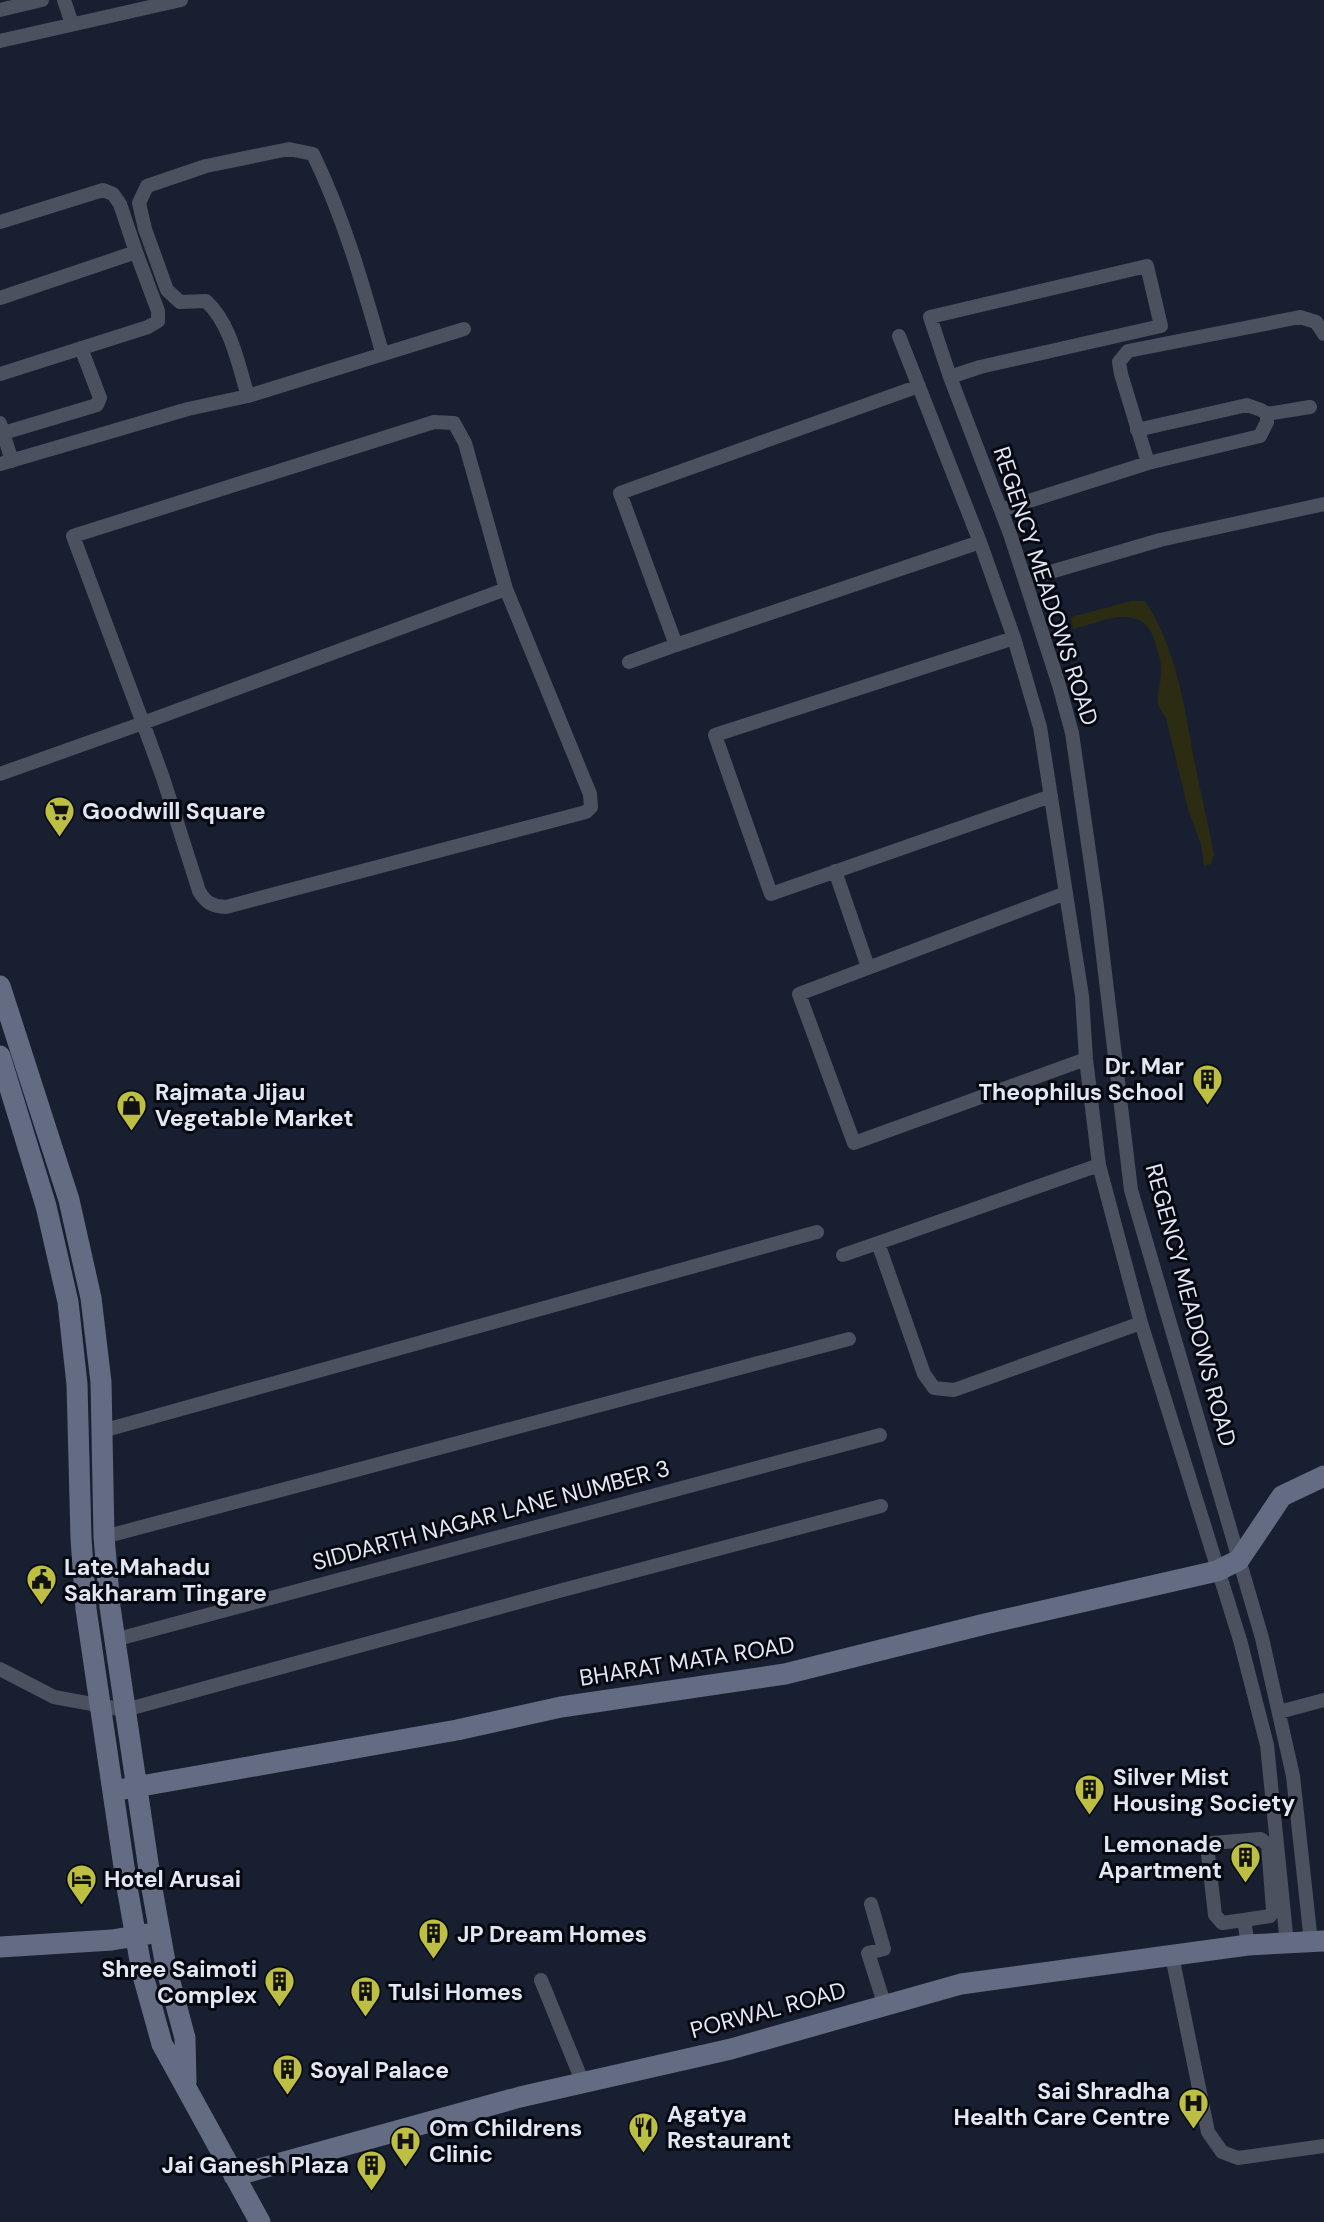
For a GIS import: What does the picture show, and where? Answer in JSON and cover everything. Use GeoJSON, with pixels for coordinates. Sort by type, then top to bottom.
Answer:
{"type":"FeatureCollection","features":[{"type":"Feature","properties":{"kind":"street"},"geometry":{"type":"LineString","coordinates":[[0,10],[42,0]]}},
{"type":"Feature","properties":{"kind":"street"},"geometry":{"type":"LineString","coordinates":[[64,0],[72,24]]}},
{"type":"Feature","properties":{"kind":"street"},"geometry":{"type":"LineString","coordinates":[[0,41],[181,0]]}},
{"type":"Feature","properties":{"kind":"street"},"geometry":{"type":"LineString","coordinates":[[248,396],[218,312],[206,301],[180,302],[167,290],[145,229],[139,203],[147,186],[206,166],[289,149],[313,154],[353,252],[383,352]]}},
{"type":"Feature","properties":{"kind":"street"},"geometry":{"type":"LineString","coordinates":[[0,222],[103,190],[114,194],[158,311],[158,321],[148,327],[0,374]]}},
{"type":"Feature","properties":{"kind":"street"},"geometry":{"type":"LineString","coordinates":[[0,298],[136,252]]}},
{"type":"Feature","properties":{"kind":"street","name":"REGENCY MEADOWS ROAD"},"geometry":{"type":"LineString","coordinates":[[950,377],[1161,326],[1147,266],[930,317],[950,377],[1027,584],[1072,733],[1097,906],[1131,1190],[1262,1638],[1293,1776],[1318,1942]]}},
{"type":"Feature","properties":{"kind":"street"},"geometry":{"type":"LineString","coordinates":[[1148,463],[1121,374],[1119,362],[1128,351],[1300,317],[1316,322],[1324,334]]}},
{"type":"Feature","properties":{"kind":"street"},"geometry":{"type":"LineString","coordinates":[[81,348],[100,398],[97,405],[1,430],[6,462],[188,409],[248,396],[464,329]]}},
{"type":"Feature","properties":{"kind":"street"},"geometry":{"type":"LineString","coordinates":[[899,336],[980,542],[1014,638],[1040,727],[1082,996],[1086,1059],[1099,1165],[1141,1323],[1240,1640],[1267,1745],[1287,1944]]}},
{"type":"Feature","properties":{"kind":"street"},"geometry":{"type":"LineString","coordinates":[[676,645],[620,493],[919,386]]}},
{"type":"Feature","properties":{"kind":"street"},"geometry":{"type":"LineString","coordinates":[[1001,510],[1148,463],[1260,436],[1267,422],[1266,414],[1247,405],[1138,430]]}},
{"type":"Feature","properties":{"kind":"street"},"geometry":{"type":"LineString","coordinates":[[1266,414],[1310,407]]}},
{"type":"Feature","properties":{"kind":"street"},"geometry":{"type":"LineString","coordinates":[[434,422],[454,423],[465,443],[506,589],[590,794],[592,807],[586,812],[226,907],[214,906],[205,901],[199,891],[143,723],[73,536],[434,422]]}},
{"type":"Feature","properties":{"kind":"street"},"geometry":{"type":"LineString","coordinates":[[1027,584],[1047,573],[1160,540],[1324,504]]}},
{"type":"Feature","properties":{"kind":"street"},"geometry":{"type":"LineString","coordinates":[[629,662],[980,542]]}},
{"type":"Feature","properties":{"kind":"street"},"geometry":{"type":"LineString","coordinates":[[0,774],[506,589]]}},
{"type":"Feature","properties":{"kind":"street"},"geometry":{"type":"LineString","coordinates":[[1014,638],[715,735],[771,894],[1051,796]]}},
{"type":"Feature","properties":{"kind":"street"},"geometry":{"type":"LineString","coordinates":[[835,871],[868,967]]}},
{"type":"Feature","properties":{"kind":"street"},"geometry":{"type":"LineString","coordinates":[[1066,892],[799,994],[853,1143],[1086,1059]]}},
{"type":"Feature","properties":{"kind":"street"},"geometry":{"type":"LineString","coordinates":[[0,986],[69,1200],[91,1298],[99,1359],[104,1536],[114,1640],[159,1933],[185,2038],[186,2078]]}},
{"type":"Feature","properties":{"kind":"street"},"geometry":{"type":"LineString","coordinates":[[0,1056],[46,1206],[68,1302],[77,1384],[80,1538],[86,1609],[142,1972],[162,2044],[186,2078],[198,2111],[260,2222]]}},
{"type":"Feature","properties":{"kind":"street"},"geometry":{"type":"LineString","coordinates":[[843,1255],[1099,1165]]}},
{"type":"Feature","properties":{"kind":"street"},"geometry":{"type":"LineString","coordinates":[[102,1431],[817,1233]]}},
{"type":"Feature","properties":{"kind":"street"},"geometry":{"type":"LineString","coordinates":[[878,1243],[924,1374],[934,1388],[954,1390],[1141,1323]]}},
{"type":"Feature","properties":{"kind":"street"},"geometry":{"type":"LineString","coordinates":[[104,1536],[849,1339]]}},
{"type":"Feature","properties":{"kind":"street","name":"SIDDARTH NAGAR LANE NUMBER 3"},"geometry":{"type":"LineString","coordinates":[[114,1640],[880,1435]]}},
{"type":"Feature","properties":{"kind":"street"},"geometry":{"type":"LineString","coordinates":[[1239,1560],[1282,1496],[1324,1476]]}},
{"type":"Feature","properties":{"kind":"street"},"geometry":{"type":"LineString","coordinates":[[0,1669],[54,1697],[125,1710],[881,1506]]}},
{"type":"Feature","properties":{"kind":"street","name":"BHARAT MATA ROAD"},"geometry":{"type":"LineString","coordinates":[[113,1791],[457,1730],[561,1707],[602,1703],[793,1672],[985,1624],[1217,1571],[1239,1560]]}},
{"type":"Feature","properties":{"kind":"street"},"geometry":{"type":"LineString","coordinates":[[1279,1712],[1324,1700]]}},
{"type":"Feature","properties":{"kind":"street"},"geometry":{"type":"LineString","coordinates":[[1261,1839],[1268,1845],[1273,1910],[1270,1916],[1244,1920],[1222,1923],[1214,1915],[1208,1854],[1212,1843],[1261,1839]]}},
{"type":"Feature","properties":{"kind":"street"},"geometry":{"type":"LineString","coordinates":[[871,1904],[884,1949],[868,1953],[885,2006]]}},
{"type":"Feature","properties":{"kind":"street"},"geometry":{"type":"LineString","coordinates":[[1244,1920],[1248,1945]]}},
{"type":"Feature","properties":{"kind":"street"},"geometry":{"type":"LineString","coordinates":[[0,1947],[159,1933]]}},
{"type":"Feature","properties":{"kind":"street","name":"PORWAL ROAD"},"geometry":{"type":"LineString","coordinates":[[234,2176],[520,2097],[731,2049],[961,1984],[1248,1945],[1318,1942]]}},
{"type":"Feature","properties":{"kind":"street"},"geometry":{"type":"LineString","coordinates":[[1172,1956],[1208,2132],[1222,2152],[1238,2158],[1324,2146]]}},
{"type":"Feature","properties":{"kind":"street"},"geometry":{"type":"LineString","coordinates":[[541,1980],[583,2083]]}},
{"type":"Feature","properties":{"kind":"green space"},"geometry":{"type":"Polygon","coordinates":[[[1131,601],[1145,601],[1156,619],[1171,657],[1182,697],[1214,854],[1211,864],[1204,866],[1201,844],[1188,809],[1166,718],[1159,706],[1161,665],[1149,629],[1141,621],[1121,617],[1073,629],[1071,617],[1131,601]]]}},
{"type":"Feature","properties":{"kind":"place","name":"Goodwill Square"},"geometry":{"type":"Point","coordinates":[59,838]}},
{"type":"Feature","properties":{"kind":"place","name":"Dr. Mar Theophilus School"},"geometry":{"type":"Point","coordinates":[1207,1106]}},
{"type":"Feature","properties":{"kind":"place","name":"Rajmata Jijau Vegetable Market"},"geometry":{"type":"Point","coordinates":[132,1132]}},
{"type":"Feature","properties":{"kind":"place","name":"Late.Mahadu Sakharam Tingare"},"geometry":{"type":"Point","coordinates":[41,1607]}},
{"type":"Feature","properties":{"kind":"place","name":"Silver Mist Housing Society"},"geometry":{"type":"Point","coordinates":[1090,1817]}},
{"type":"Feature","properties":{"kind":"place","name":"Lemonade Apartment"},"geometry":{"type":"Point","coordinates":[1245,1884]}},
{"type":"Feature","properties":{"kind":"place","name":"Hotel Arusai"},"geometry":{"type":"Point","coordinates":[81,1906]}},
{"type":"Feature","properties":{"kind":"place","name":"JP Dream Homes"},"geometry":{"type":"Point","coordinates":[434,1961]}},
{"type":"Feature","properties":{"kind":"place","name":"Shree Saimoti Complex"},"geometry":{"type":"Point","coordinates":[280,2009]}},
{"type":"Feature","properties":{"kind":"place","name":"Tulsi Homes"},"geometry":{"type":"Point","coordinates":[365,2019]}},
{"type":"Feature","properties":{"kind":"place","name":"Soyal Palace"},"geometry":{"type":"Point","coordinates":[287,2097]}},
{"type":"Feature","properties":{"kind":"place","name":"Sai Shradha Health Care Centre"},"geometry":{"type":"Point","coordinates":[1193,2131]}},
{"type":"Feature","properties":{"kind":"place","name":"Agatya Restaurant"},"geometry":{"type":"Point","coordinates":[644,2154]}},
{"type":"Feature","properties":{"kind":"place","name":"Om Childrens Clinic"},"geometry":{"type":"Point","coordinates":[406,2168]}},
{"type":"Feature","properties":{"kind":"place","name":"Jai Ganesh Plaza"},"geometry":{"type":"Point","coordinates":[372,2192]}}]}
